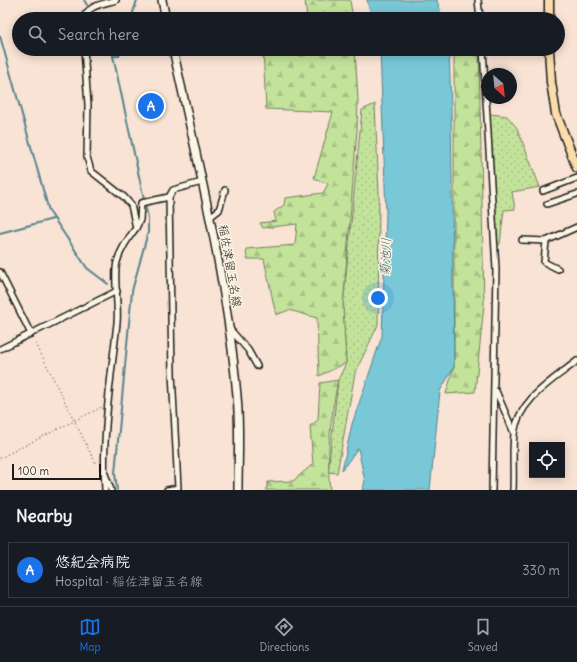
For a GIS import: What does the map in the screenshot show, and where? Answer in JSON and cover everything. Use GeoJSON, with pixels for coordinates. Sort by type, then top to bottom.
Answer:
{"type":"FeatureCollection","features":[{"type":"Feature","properties":{"kind":"main road"},"geometry":{"type":"LineString","coordinates":[[162,0],[165,12]]}},
{"type":"Feature","properties":{"kind":"main road"},"geometry":{"type":"LineString","coordinates":[[549,0],[549,12]]}},
{"type":"Feature","properties":{"kind":"main road","name":"稲佐津留玉名線"},"geometry":{"type":"LineString","coordinates":[[174,56],[210,217],[229,327],[238,397],[238,490]]}},
{"type":"Feature","properties":{"kind":"main road"},"geometry":{"type":"LineString","coordinates":[[549,56],[551,82],[556,114],[577,168]]}},
{"type":"Feature","properties":{"kind":"street"},"geometry":{"type":"LineString","coordinates":[[85,12],[94,6],[116,0]]}},
{"type":"Feature","properties":{"kind":"street"},"geometry":{"type":"LineString","coordinates":[[478,0],[479,12]]}},
{"type":"Feature","properties":{"kind":"street"},"geometry":{"type":"LineString","coordinates":[[85,56],[88,104],[87,157],[91,170],[124,197],[131,205],[136,228]]}},
{"type":"Feature","properties":{"kind":"street"},"geometry":{"type":"LineString","coordinates":[[483,56],[496,269],[492,490]]}},
{"type":"Feature","properties":{"kind":"street"},"geometry":{"type":"LineString","coordinates":[[543,191],[577,178]]}},
{"type":"Feature","properties":{"kind":"street"},"geometry":{"type":"LineString","coordinates":[[167,490],[178,488],[172,373],[169,197],[173,190],[202,182]]}},
{"type":"Feature","properties":{"kind":"street"},"geometry":{"type":"LineString","coordinates":[[210,217],[219,210],[225,190]]}},
{"type":"Feature","properties":{"kind":"street"},"geometry":{"type":"LineString","coordinates":[[547,204],[577,194]]}},
{"type":"Feature","properties":{"kind":"street"},"geometry":{"type":"LineString","coordinates":[[105,490],[104,472],[112,360],[117,322],[117,261],[140,220],[141,203],[169,197]]}},
{"type":"Feature","properties":{"kind":"street"},"geometry":{"type":"LineString","coordinates":[[522,240],[546,241],[577,227]]}},
{"type":"Feature","properties":{"kind":"street"},"geometry":{"type":"LineString","coordinates":[[546,241],[544,262],[558,270]]}},
{"type":"Feature","properties":{"kind":"street"},"geometry":{"type":"LineString","coordinates":[[0,272],[31,334]]}},
{"type":"Feature","properties":{"kind":"street"},"geometry":{"type":"LineString","coordinates":[[0,349],[117,291]]}},
{"type":"Feature","properties":{"kind":"street"},"geometry":{"type":"LineString","coordinates":[[229,327],[248,350],[257,366]]}},
{"type":"Feature","properties":{"kind":"street"},"geometry":{"type":"LineString","coordinates":[[513,490],[514,433],[522,411],[532,398],[577,361]]}},
{"type":"Feature","properties":{"kind":"street"},"geometry":{"type":"LineString","coordinates":[[494,388],[514,433]]}},
{"type":"Feature","properties":{"kind":"street"},"geometry":{"type":"LineString","coordinates":[[104,472],[111,490]]}},
{"type":"Feature","properties":{"kind":"path"},"geometry":{"type":"LineString","coordinates":[[31,334],[96,464]]}},
{"type":"Feature","properties":{"kind":"path"},"geometry":{"type":"LineString","coordinates":[[0,458],[109,406]]}},
{"type":"Feature","properties":{"kind":"green space"},"geometry":{"type":"Polygon","coordinates":[[[305,0],[350,0],[352,12],[306,12],[305,0]]]}},
{"type":"Feature","properties":{"kind":"green space"},"geometry":{"type":"Polygon","coordinates":[[[263,56],[355,56],[358,100],[357,130],[343,306],[346,363],[319,376],[317,318],[289,310],[276,315],[264,259],[247,259],[246,249],[295,245],[297,224],[263,228],[260,223],[276,221],[274,212],[284,205],[285,198],[323,193],[328,184],[314,178],[333,112],[266,109],[263,56]]]}},
{"type":"Feature","properties":{"kind":"green space"},"geometry":{"type":"Polygon","coordinates":[[[454,56],[479,56],[484,305],[475,392],[446,394],[454,367],[454,56]]]}},
{"type":"Feature","properties":{"kind":"green space"},"geometry":{"type":"Polygon","coordinates":[[[375,104],[379,194],[378,325],[355,373],[337,473],[328,472],[338,380],[346,363],[343,306],[362,110],[375,104]]]}},
{"type":"Feature","properties":{"kind":"green space"},"geometry":{"type":"Polygon","coordinates":[[[490,114],[507,116],[517,128],[540,187],[512,192],[515,209],[504,210],[500,244],[497,246],[490,114]]]}},
{"type":"Feature","properties":{"kind":"green space"},"geometry":{"type":"Polygon","coordinates":[[[338,380],[330,435],[330,490],[266,490],[268,482],[293,481],[313,464],[310,426],[318,420],[320,383],[338,380]]]}},
{"type":"Feature","properties":{"kind":"water"},"geometry":{"type":"Polygon","coordinates":[[[367,0],[437,0],[440,12],[370,12],[367,0]]]}},
{"type":"Feature","properties":{"kind":"water","name":"菊池川"},"geometry":{"type":"Polygon","coordinates":[[[380,56],[449,56],[454,367],[440,391],[430,490],[362,490],[365,482],[358,448],[342,470],[352,424],[382,336],[386,213],[380,56]]]}},
{"type":"Feature","properties":{"kind":"waterway"},"geometry":{"type":"LineString","coordinates":[[84,0],[87,5]]}},
{"type":"Feature","properties":{"kind":"waterway"},"geometry":{"type":"LineString","coordinates":[[133,12],[137,0]]}},
{"type":"Feature","properties":{"kind":"waterway"},"geometry":{"type":"LineString","coordinates":[[0,36],[49,211],[87,268],[108,284]]}},
{"type":"Feature","properties":{"kind":"waterway"},"geometry":{"type":"LineString","coordinates":[[113,56],[119,56]]}},
{"type":"Feature","properties":{"kind":"waterway"},"geometry":{"type":"LineString","coordinates":[[113,56],[148,218],[148,232],[132,291],[115,473],[117,490]]}},
{"type":"Feature","properties":{"kind":"waterway"},"geometry":{"type":"LineString","coordinates":[[0,233],[53,219]]}},
{"type":"Feature","properties":{"kind":"place","name":"悠紀会病院"},"geometry":{"type":"Point","coordinates":[151,106]}}]}
